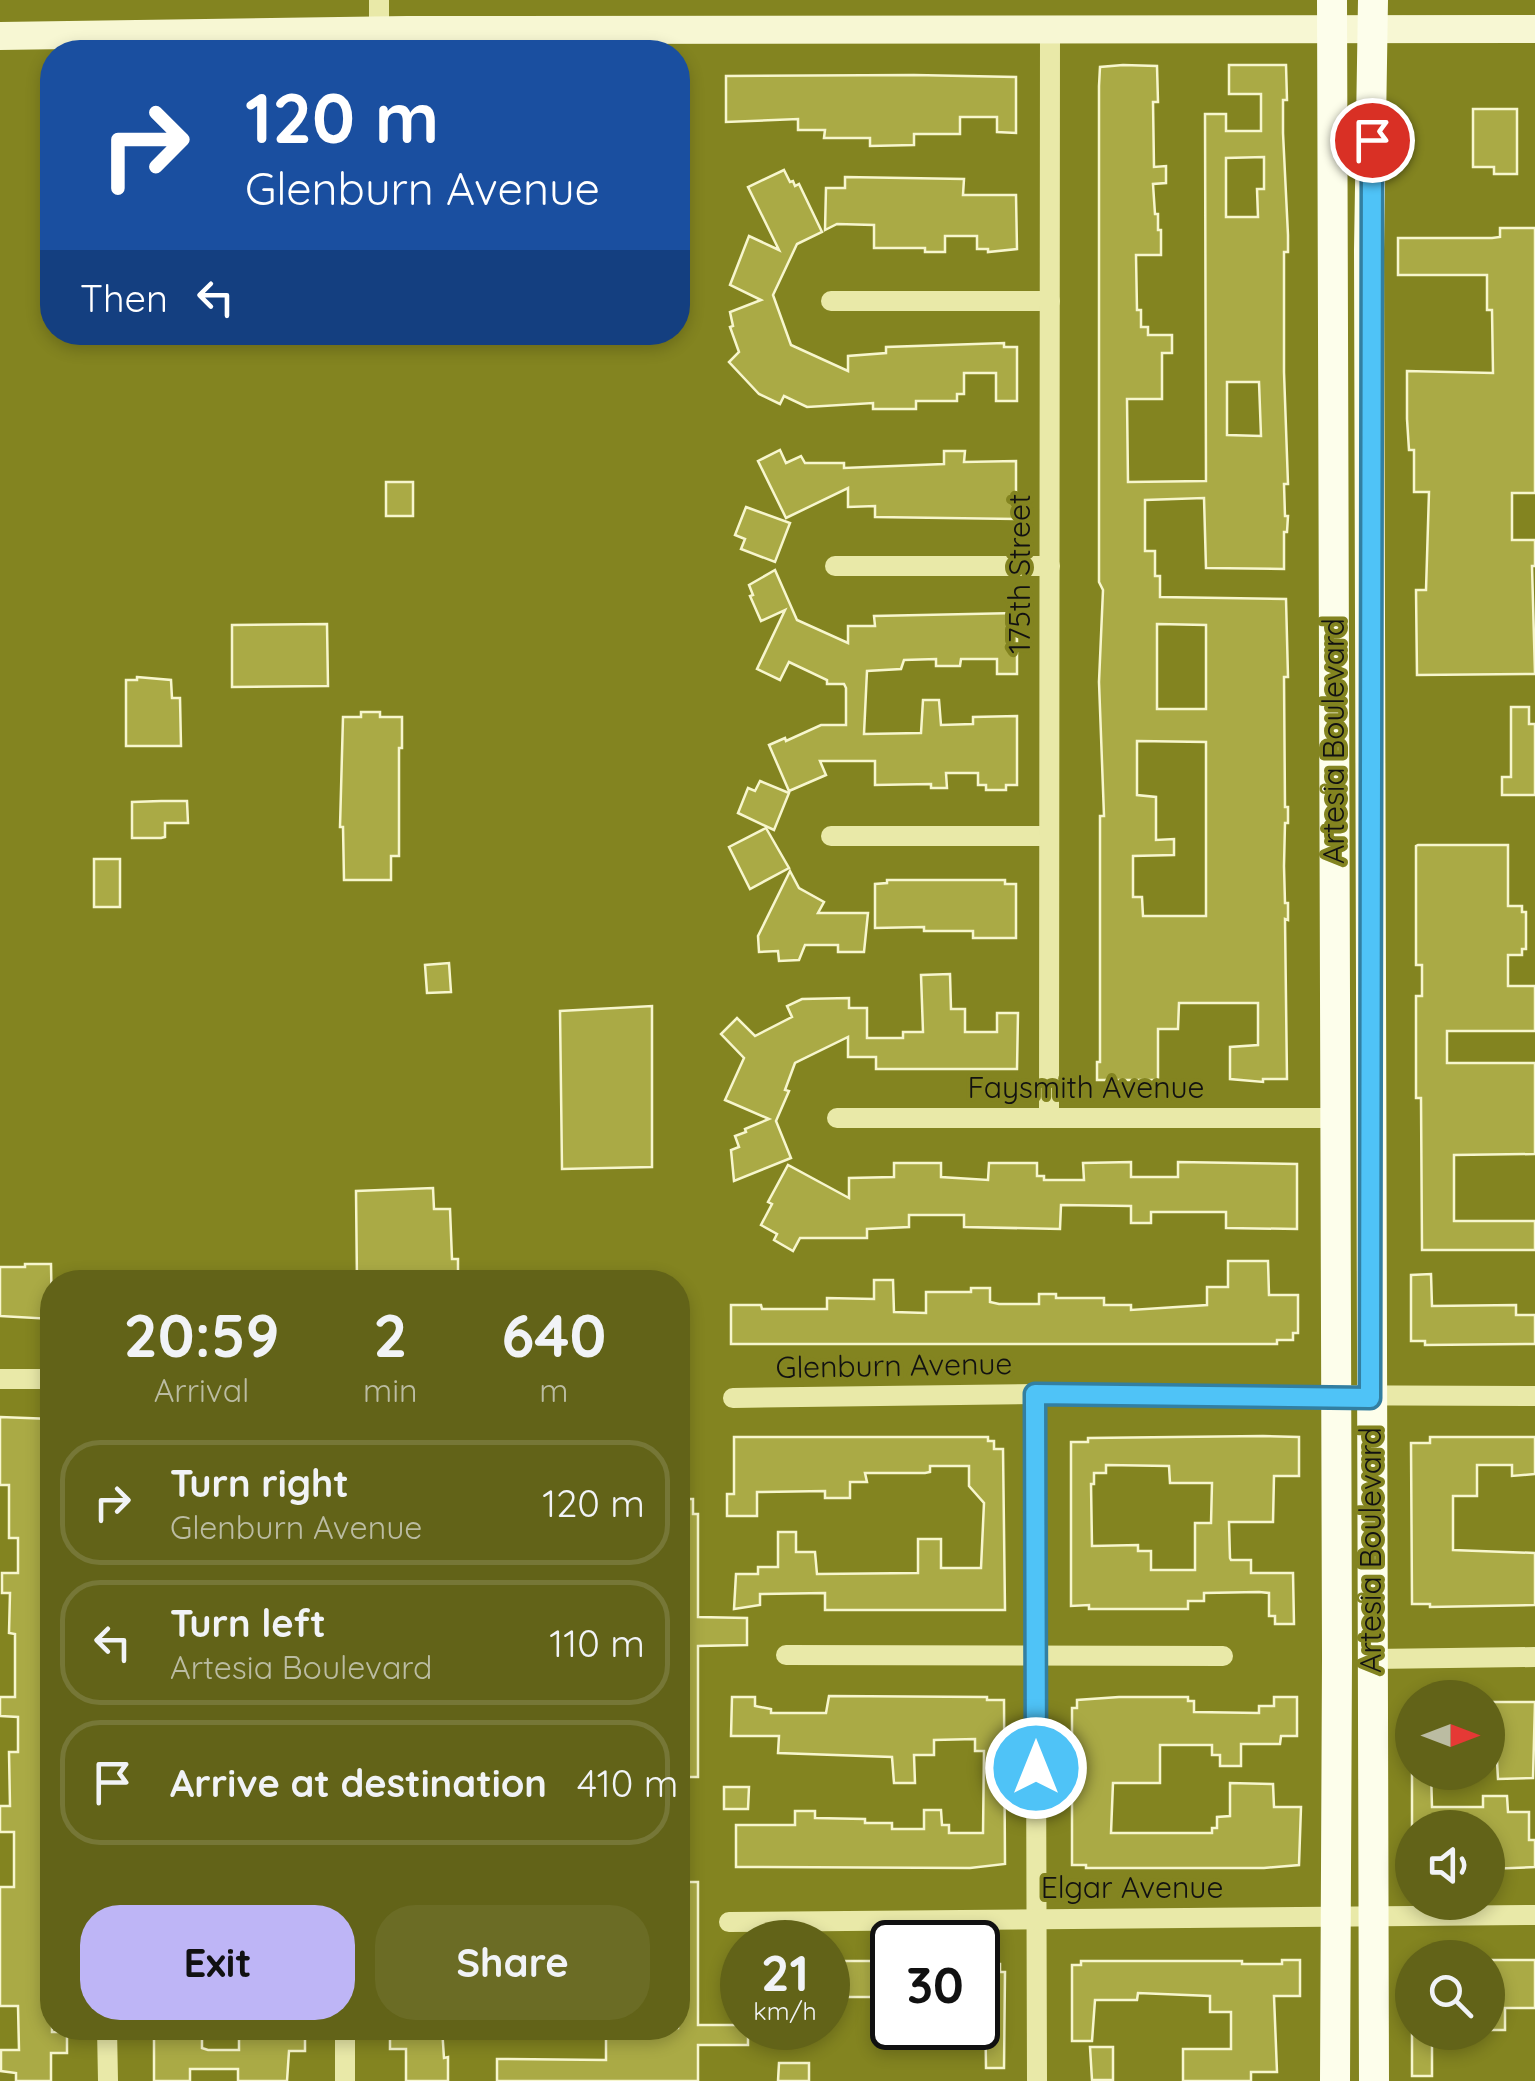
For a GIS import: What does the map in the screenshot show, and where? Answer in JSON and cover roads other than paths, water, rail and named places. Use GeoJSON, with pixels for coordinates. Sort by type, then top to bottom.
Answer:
{"type":"FeatureCollection","features":[{"type":"Feature","properties":{"kind":"main road","name":"Artesia Boulevard"},"geometry":{"type":"LineString","coordinates":[[1332,15],[1334,2081]]}},
{"type":"Feature","properties":{"kind":"main road","name":"Artesia Boulevard"},"geometry":{"type":"LineString","coordinates":[[1373,15],[1369,250],[1374,2081]]}},
{"type":"Feature","properties":{"kind":"street"},"geometry":{"type":"LineString","coordinates":[[379,0],[379,30]]}},
{"type":"Feature","properties":{"kind":"street"},"geometry":{"type":"LineString","coordinates":[[0,36],[379,30],[1050,30],[1332,15],[1535,29]]}},
{"type":"Feature","properties":{"kind":"street","name":"175th Street"},"geometry":{"type":"LineString","coordinates":[[1049,1118],[1050,30]]}},
{"type":"Feature","properties":{"kind":"street"},"geometry":{"type":"LineString","coordinates":[[830,300],[1050,301]]}},
{"type":"Feature","properties":{"kind":"street"},"geometry":{"type":"LineString","coordinates":[[835,566],[1050,566]]}},
{"type":"Feature","properties":{"kind":"street"},"geometry":{"type":"LineString","coordinates":[[831,836],[1049,836]]}},
{"type":"Feature","properties":{"kind":"street","name":"Faysmith Avenue"},"geometry":{"type":"LineString","coordinates":[[838,1118],[1335,1118]]}},
{"type":"Feature","properties":{"kind":"street"},"geometry":{"type":"LineString","coordinates":[[0,1379],[40,1379]]}},
{"type":"Feature","properties":{"kind":"street"},"geometry":{"type":"LineString","coordinates":[[1035,1394],[1036,2081]]}},
{"type":"Feature","properties":{"kind":"street","name":"Glenburn Avenue"},"geometry":{"type":"LineString","coordinates":[[733,1398],[1035,1394],[1535,1396]]}},
{"type":"Feature","properties":{"kind":"street"},"geometry":{"type":"LineString","coordinates":[[786,1655],[1223,1656]]}},
{"type":"Feature","properties":{"kind":"street"},"geometry":{"type":"LineString","coordinates":[[1372,1659],[1535,1657]]}},
{"type":"Feature","properties":{"kind":"street","name":"Elgar Avenue"},"geometry":{"type":"LineString","coordinates":[[850,1921],[1535,1915]]}},
{"type":"Feature","properties":{"kind":"street"},"geometry":{"type":"LineString","coordinates":[[107,2040],[108,2081]]}},
{"type":"Feature","properties":{"kind":"street"},"geometry":{"type":"LineString","coordinates":[[346,2040],[346,2081]]}}]}
